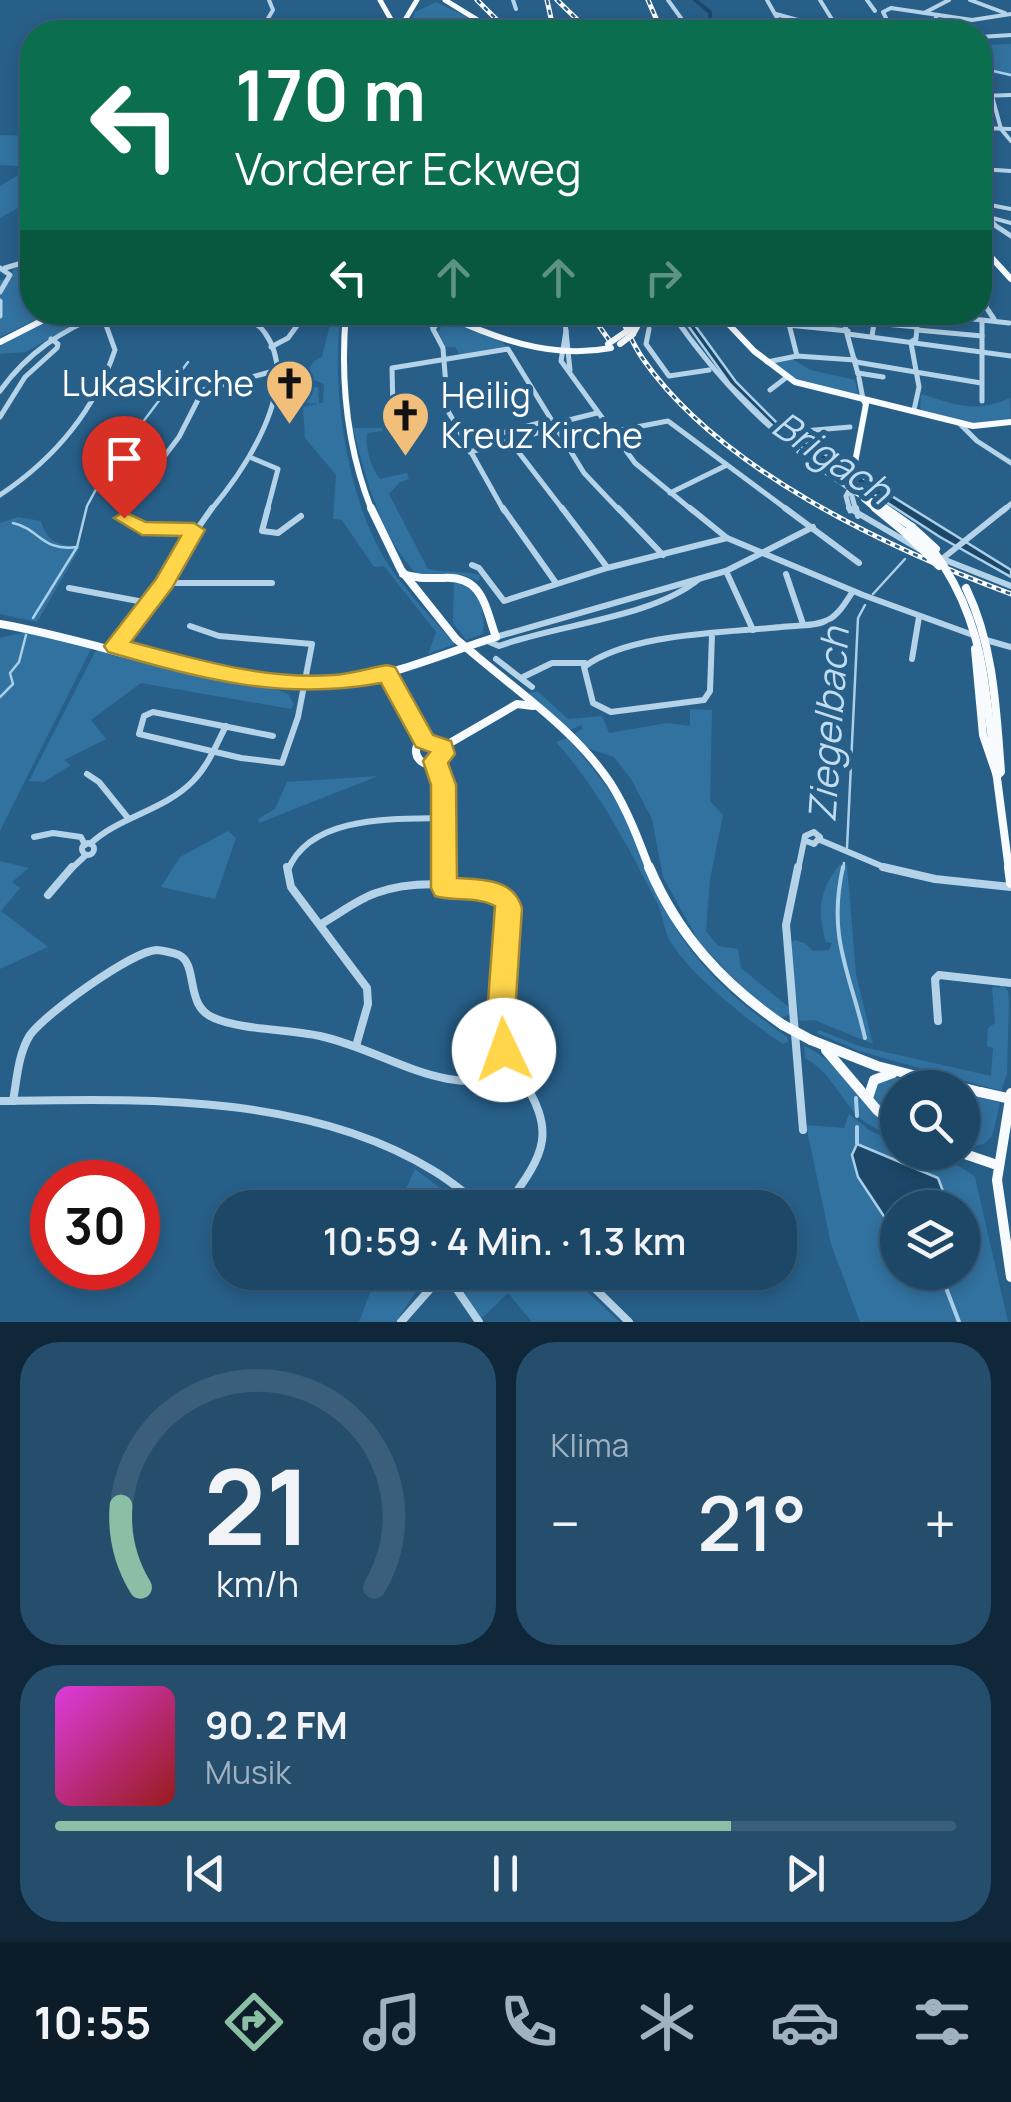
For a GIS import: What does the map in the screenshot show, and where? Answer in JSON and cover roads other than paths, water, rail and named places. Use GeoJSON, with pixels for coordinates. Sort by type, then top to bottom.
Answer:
{"type":"FeatureCollection","features":[{"type":"Feature","properties":{"kind":"main road"},"geometry":{"type":"LineString","coordinates":[[416,2],[426,0]]}},
{"type":"Feature","properties":{"kind":"main road"},"geometry":{"type":"LineString","coordinates":[[444,0],[477,20]]}},
{"type":"Feature","properties":{"kind":"main road"},"geometry":{"type":"LineString","coordinates":[[992,258],[1011,279]]}},
{"type":"Feature","properties":{"kind":"main road"},"geometry":{"type":"LineString","coordinates":[[0,342],[33,325]]}},
{"type":"Feature","properties":{"kind":"main road"},"geometry":{"type":"LineString","coordinates":[[345,325],[342,374],[350,435],[372,511],[403,574],[426,607],[456,639],[576,742],[613,788],[663,898],[695,948],[728,984],[783,1026],[812,1041],[892,1070]]}},
{"type":"Feature","properties":{"kind":"main road"},"geometry":{"type":"LineString","coordinates":[[472,325],[565,350],[610,346],[637,325]]}},
{"type":"Feature","properties":{"kind":"main road"},"geometry":{"type":"LineString","coordinates":[[730,325],[787,378],[958,423],[985,427],[1011,422]]}},
{"type":"Feature","properties":{"kind":"main road"},"geometry":{"type":"LineString","coordinates":[[863,399],[866,404],[853,486],[953,568],[966,588],[986,642],[1000,772],[997,776]]}},
{"type":"Feature","properties":{"kind":"main road"},"geometry":{"type":"LineString","coordinates":[[853,486],[933,550],[956,581],[974,620],[997,776],[1009,828],[1011,885]]}},
{"type":"Feature","properties":{"kind":"main road"},"geometry":{"type":"LineString","coordinates":[[906,527],[956,589],[970,624],[984,733],[991,770],[997,776]]}},
{"type":"Feature","properties":{"kind":"main road"},"geometry":{"type":"LineString","coordinates":[[0,624],[116,646],[232,676],[305,684],[354,681],[387,673],[496,637],[475,585],[458,577],[416,580],[403,574]]}},
{"type":"Feature","properties":{"kind":"main road"},"geometry":{"type":"LineString","coordinates":[[426,607],[424,592],[435,580]]}},
{"type":"Feature","properties":{"kind":"main road"},"geometry":{"type":"LineString","coordinates":[[387,673],[425,741],[442,747],[522,704],[541,710]]}},
{"type":"Feature","properties":{"kind":"main road"},"geometry":{"type":"LineString","coordinates":[[502,678],[511,695],[506,710]]}},
{"type":"Feature","properties":{"kind":"main road"},"geometry":{"type":"LineString","coordinates":[[425,741],[415,749],[416,756],[424,762],[435,761],[443,754],[442,747]]}},
{"type":"Feature","properties":{"kind":"main road"},"geometry":{"type":"LineString","coordinates":[[812,1041],[840,1064],[880,1113]]}},
{"type":"Feature","properties":{"kind":"main road"},"geometry":{"type":"LineString","coordinates":[[870,1105],[867,1093],[872,1082],[880,1079]]}},
{"type":"Feature","properties":{"kind":"main road"},"geometry":{"type":"LineString","coordinates":[[980,1092],[1011,1096],[997,1165],[999,1208],[1011,1277]]}},
{"type":"Feature","properties":{"kind":"main road"},"geometry":{"type":"LineString","coordinates":[[980,1159],[997,1165]]}},
{"type":"Feature","properties":{"kind":"street"},"geometry":{"type":"LineString","coordinates":[[767,0],[779,20]]}},
{"type":"Feature","properties":{"kind":"street"},"geometry":{"type":"LineString","coordinates":[[867,0],[875,12]]}},
{"type":"Feature","properties":{"kind":"street"},"geometry":{"type":"LineString","coordinates":[[924,13],[950,0]]}},
{"type":"Feature","properties":{"kind":"street"},"geometry":{"type":"LineString","coordinates":[[970,0],[1010,15]]}},
{"type":"Feature","properties":{"kind":"street"},"geometry":{"type":"LineString","coordinates":[[896,8],[899,1]]}},
{"type":"Feature","properties":{"kind":"street"},"geometry":{"type":"LineString","coordinates":[[887,20],[883,12],[896,8],[977,20],[1010,15]]}},
{"type":"Feature","properties":{"kind":"street"},"geometry":{"type":"LineString","coordinates":[[776,14],[795,20]]}},
{"type":"Feature","properties":{"kind":"street"},"geometry":{"type":"LineString","coordinates":[[935,20],[937,15]]}},
{"type":"Feature","properties":{"kind":"street"},"geometry":{"type":"LineString","coordinates":[[1011,95],[992,96],[1001,129],[1011,141]]}},
{"type":"Feature","properties":{"kind":"street"},"geometry":{"type":"LineString","coordinates":[[992,129],[1011,129]]}},
{"type":"Feature","properties":{"kind":"street"},"geometry":{"type":"LineString","coordinates":[[992,217],[1011,223]]}},
{"type":"Feature","properties":{"kind":"street"},"geometry":{"type":"LineString","coordinates":[[1002,220],[1011,234]]}},
{"type":"Feature","properties":{"kind":"street"},"geometry":{"type":"LineString","coordinates":[[0,292],[10,279],[2,268]]}},
{"type":"Feature","properties":{"kind":"street"},"geometry":{"type":"LineString","coordinates":[[0,301],[0,316]]}},
{"type":"Feature","properties":{"kind":"street"},"geometry":{"type":"LineString","coordinates":[[0,391],[22,362],[51,339],[80,325]]}},
{"type":"Feature","properties":{"kind":"street"},"geometry":{"type":"LineString","coordinates":[[0,496],[56,451],[102,381],[115,350],[108,325]]}},
{"type":"Feature","properties":{"kind":"street"},"geometry":{"type":"LineString","coordinates":[[116,646],[165,583],[194,530],[252,458],[273,399],[274,371],[271,347],[255,325]]}},
{"type":"Feature","properties":{"kind":"street"},"geometry":{"type":"LineString","coordinates":[[271,347],[288,338],[298,325]]}},
{"type":"Feature","properties":{"kind":"street"},"geometry":{"type":"LineString","coordinates":[[431,325],[445,360],[448,412],[510,521],[556,583]]}},
{"type":"Feature","properties":{"kind":"street"},"geometry":{"type":"LineString","coordinates":[[433,329],[437,325]]}},
{"type":"Feature","properties":{"kind":"street"},"geometry":{"type":"LineString","coordinates":[[565,325],[563,364],[610,432],[635,463],[727,538],[974,638]]}},
{"type":"Feature","properties":{"kind":"street"},"geometry":{"type":"LineString","coordinates":[[680,325],[709,370],[779,438],[853,486],[847,504],[858,517],[942,559],[1011,586]]}},
{"type":"Feature","properties":{"kind":"street"},"geometry":{"type":"LineString","coordinates":[[788,325],[797,356]]}},
{"type":"Feature","properties":{"kind":"street"},"geometry":{"type":"LineString","coordinates":[[796,325],[1011,356]]}},
{"type":"Feature","properties":{"kind":"street"},"geometry":{"type":"LineString","coordinates":[[844,325],[863,399]]}},
{"type":"Feature","properties":{"kind":"street"},"geometry":{"type":"LineString","coordinates":[[871,325],[872,336]]}},
{"type":"Feature","properties":{"kind":"street"},"geometry":{"type":"LineString","coordinates":[[914,410],[919,387],[911,343],[919,325]]}},
{"type":"Feature","properties":{"kind":"street"},"geometry":{"type":"LineString","coordinates":[[933,325],[982,336]]}},
{"type":"Feature","properties":{"kind":"street"},"geometry":{"type":"LineString","coordinates":[[982,402],[983,325]]}},
{"type":"Feature","properties":{"kind":"street"},"geometry":{"type":"LineString","coordinates":[[649,329],[646,344],[669,376],[709,370]]}},
{"type":"Feature","properties":{"kind":"street"},"geometry":{"type":"LineString","coordinates":[[0,417],[25,377],[57,348],[58,344],[51,339]]}},
{"type":"Feature","properties":{"kind":"street"},"geometry":{"type":"LineString","coordinates":[[393,410],[392,368],[508,349],[584,473],[663,555]]}},
{"type":"Feature","properties":{"kind":"street"},"geometry":{"type":"LineString","coordinates":[[767,362],[797,356],[855,361],[981,382]]}},
{"type":"Feature","properties":{"kind":"street"},"geometry":{"type":"LineString","coordinates":[[194,530],[135,526],[124,518],[123,507],[180,436],[202,390],[274,371]]}},
{"type":"Feature","properties":{"kind":"street"},"geometry":{"type":"LineString","coordinates":[[859,377],[883,377]]}},
{"type":"Feature","properties":{"kind":"street"},"geometry":{"type":"LineString","coordinates":[[770,390],[787,378]]}},
{"type":"Feature","properties":{"kind":"street"},"geometry":{"type":"LineString","coordinates":[[465,443],[597,413]]}},
{"type":"Feature","properties":{"kind":"street"},"geometry":{"type":"LineString","coordinates":[[610,432],[668,421],[859,563]]}},
{"type":"Feature","properties":{"kind":"street"},"geometry":{"type":"LineString","coordinates":[[958,423],[1011,463]]}},
{"type":"Feature","properties":{"kind":"street"},"geometry":{"type":"LineString","coordinates":[[470,452],[553,424]]}},
{"type":"Feature","properties":{"kind":"street"},"geometry":{"type":"LineString","coordinates":[[779,438],[850,427]]}},
{"type":"Feature","properties":{"kind":"street"},"geometry":{"type":"LineString","coordinates":[[980,443],[975,433],[985,427]]}},
{"type":"Feature","properties":{"kind":"street"},"geometry":{"type":"LineString","coordinates":[[805,434],[808,442],[836,459]]}},
{"type":"Feature","properties":{"kind":"street"},"geometry":{"type":"LineString","coordinates":[[510,441],[607,568]]}},
{"type":"Feature","properties":{"kind":"street"},"geometry":{"type":"LineString","coordinates":[[252,458],[278,469],[262,532],[278,533],[301,516]]}},
{"type":"Feature","properties":{"kind":"street"},"geometry":{"type":"LineString","coordinates":[[670,493],[728,465]]}},
{"type":"Feature","properties":{"kind":"street"},"geometry":{"type":"LineString","coordinates":[[942,559],[1011,504]]}},
{"type":"Feature","properties":{"kind":"street"},"geometry":{"type":"LineString","coordinates":[[858,517],[861,507],[873,506]]}},
{"type":"Feature","properties":{"kind":"street"},"geometry":{"type":"LineString","coordinates":[[496,637],[726,570],[764,555],[813,527]]}},
{"type":"Feature","properties":{"kind":"street"},"geometry":{"type":"LineString","coordinates":[[472,565],[479,568],[504,601],[607,568],[727,538]]}},
{"type":"Feature","properties":{"kind":"street"},"geometry":{"type":"LineString","coordinates":[[726,570],[754,630]]}},
{"type":"Feature","properties":{"kind":"street"},"geometry":{"type":"LineString","coordinates":[[786,574],[803,624]]}},
{"type":"Feature","properties":{"kind":"street"},"geometry":{"type":"LineString","coordinates":[[485,640],[495,646],[646,605],[688,588],[700,578]]}},
{"type":"Feature","properties":{"kind":"street"},"geometry":{"type":"LineString","coordinates":[[165,583],[272,583]]}},
{"type":"Feature","properties":{"kind":"street"},"geometry":{"type":"LineString","coordinates":[[69,588],[149,603]]}},
{"type":"Feature","properties":{"kind":"street"},"geometry":{"type":"LineString","coordinates":[[712,635],[710,691],[704,700],[604,711],[591,699],[584,676],[585,664],[596,655],[712,635],[803,624],[834,617],[853,591]]}},
{"type":"Feature","properties":{"kind":"street"},"geometry":{"type":"LineString","coordinates":[[919,617],[974,638]]}},
{"type":"Feature","properties":{"kind":"street"},"geometry":{"type":"LineString","coordinates":[[912,659],[919,617]]}},
{"type":"Feature","properties":{"kind":"street"},"geometry":{"type":"LineString","coordinates":[[954,628],[970,624]]}},
{"type":"Feature","properties":{"kind":"street"},"geometry":{"type":"LineString","coordinates":[[190,626],[218,636],[312,644],[282,763],[141,739],[138,730],[144,716],[152,712],[273,736]]}},
{"type":"Feature","properties":{"kind":"street"},"geometry":{"type":"LineString","coordinates":[[986,642],[1009,649]]}},
{"type":"Feature","properties":{"kind":"street"},"geometry":{"type":"LineString","coordinates":[[988,656],[1009,649]]}},
{"type":"Feature","properties":{"kind":"street"},"geometry":{"type":"LineString","coordinates":[[496,658],[532,687]]}},
{"type":"Feature","properties":{"kind":"street"},"geometry":{"type":"LineString","coordinates":[[522,678],[544,665],[562,661],[585,664]]}},
{"type":"Feature","properties":{"kind":"street"},"geometry":{"type":"LineString","coordinates":[[48,895],[56,882],[86,855],[80,851],[88,844],[188,787],[198,777],[226,726]]}},
{"type":"Feature","properties":{"kind":"street"},"geometry":{"type":"LineString","coordinates":[[435,761],[444,785],[444,888]]}},
{"type":"Feature","properties":{"kind":"street"},"geometry":{"type":"LineString","coordinates":[[87,774],[100,782],[128,818]]}},
{"type":"Feature","properties":{"kind":"street"},"geometry":{"type":"LineString","coordinates":[[356,1046],[368,1004],[368,988],[286,876],[289,864],[304,846],[352,825],[443,818]]}},
{"type":"Feature","properties":{"kind":"street"},"geometry":{"type":"LineString","coordinates":[[34,837],[81,837],[88,844]]}},
{"type":"Feature","properties":{"kind":"street"},"geometry":{"type":"LineString","coordinates":[[803,1130],[800,1056],[786,924],[806,841],[814,844],[820,840],[878,869],[905,876],[1011,885]]}},
{"type":"Feature","properties":{"kind":"street"},"geometry":{"type":"LineString","coordinates":[[321,924],[376,893],[395,888],[492,892],[506,900],[509,916],[500,1029],[504,1050],[539,1102],[546,1138],[518,1190]]}},
{"type":"Feature","properties":{"kind":"street"},"geometry":{"type":"LineString","coordinates":[[13,1101],[28,1038],[42,1020],[126,963],[154,950],[168,951],[187,964],[194,1000],[212,1018],[294,1030],[356,1046],[450,1081],[489,1083],[517,1073]]}},
{"type":"Feature","properties":{"kind":"street"},"geometry":{"type":"LineString","coordinates":[[938,1021],[935,978],[940,975],[1011,982]]}},
{"type":"Feature","properties":{"kind":"street"},"geometry":{"type":"LineString","coordinates":[[0,1101],[213,1105],[308,1122],[409,1158],[464,1190]]}},
{"type":"Feature","properties":{"kind":"street"},"geometry":{"type":"LineString","coordinates":[[997,1165],[1011,1170]]}},
{"type":"Feature","properties":{"kind":"street"},"geometry":{"type":"LineString","coordinates":[[401,1322],[429,1290]]}},
{"type":"Feature","properties":{"kind":"street"},"geometry":{"type":"LineString","coordinates":[[457,1290],[479,1322]]}},
{"type":"Feature","properties":{"kind":"street"},"geometry":{"type":"LineString","coordinates":[[596,1290],[629,1322]]}},
{"type":"Feature","properties":{"kind":"waterway"},"geometry":{"type":"LineString","coordinates":[[695,0],[710,12],[710,20]]}},
{"type":"Feature","properties":{"kind":"waterway"},"geometry":{"type":"LineString","coordinates":[[992,71],[1011,75]]}},
{"type":"Feature","properties":{"kind":"waterway"},"geometry":{"type":"LineString","coordinates":[[77,547],[87,506],[106,471],[188,362]]}},
{"type":"Feature","properties":{"kind":"waterway"},"geometry":{"type":"LineString","coordinates":[[13,523],[48,543],[77,547]]}},
{"type":"Feature","properties":{"kind":"waterway"},"geometry":{"type":"LineString","coordinates":[[33,618],[77,547]]}},
{"type":"Feature","properties":{"kind":"waterway","name":"Ziegelbach"},"geometry":{"type":"LineString","coordinates":[[873,594],[905,559]]}},
{"type":"Feature","properties":{"kind":"waterway","name":"Ziegelbach"},"geometry":{"type":"LineString","coordinates":[[847,848],[858,618],[865,605]]}},
{"type":"Feature","properties":{"kind":"waterway"},"geometry":{"type":"LineString","coordinates":[[0,697],[13,684],[10,673],[19,662],[26,635]]}},
{"type":"Feature","properties":{"kind":"waterway","name":"Ziegelbach"},"geometry":{"type":"LineString","coordinates":[[843,870],[844,863]]}},
{"type":"Feature","properties":{"kind":"waterway","name":"Ziegelbach"},"geometry":{"type":"LineString","coordinates":[[843,867],[839,935],[865,1038]]}},
{"type":"Feature","properties":{"kind":"waterway","name":"Ziegelbach"},"geometry":{"type":"LineString","coordinates":[[856,1098],[857,1116]]}},
{"type":"Feature","properties":{"kind":"waterway","name":"Ziegelbach"},"geometry":{"type":"LineString","coordinates":[[857,1127],[857,1143]]}},
{"type":"Feature","properties":{"kind":"waterway","name":"Ziegelbach"},"geometry":{"type":"LineString","coordinates":[[947,1290],[959,1322]]}},
{"type":"Feature","properties":{"kind":"railway"},"geometry":{"type":"LineString","coordinates":[[477,0],[497,20]]}},
{"type":"Feature","properties":{"kind":"railway"},"geometry":{"type":"LineString","coordinates":[[547,0],[551,20]]}},
{"type":"Feature","properties":{"kind":"railway"},"geometry":{"type":"LineString","coordinates":[[557,0],[578,20]]}},
{"type":"Feature","properties":{"kind":"railway"},"geometry":{"type":"LineString","coordinates":[[648,0],[657,20]]}},
{"type":"Feature","properties":{"kind":"railway"},"geometry":{"type":"LineString","coordinates":[[598,325],[609,340]]}},
{"type":"Feature","properties":{"kind":"railway"},"geometry":{"type":"LineString","coordinates":[[624,325],[639,354],[676,399],[761,470],[861,529],[1011,594]]}},
{"type":"Feature","properties":{"kind":"place","name":"Lukaskirche"},"geometry":{"type":"Point","coordinates":[289,426]}},
{"type":"Feature","properties":{"kind":"place","name":"Heilig Kreuz Kirche"},"geometry":{"type":"Point","coordinates":[406,458]}},
{"type":"Feature","properties":{"kind":"water label","name":"Brigach"},"geometry":{"type":"Point","coordinates":[832,458]}}]}
